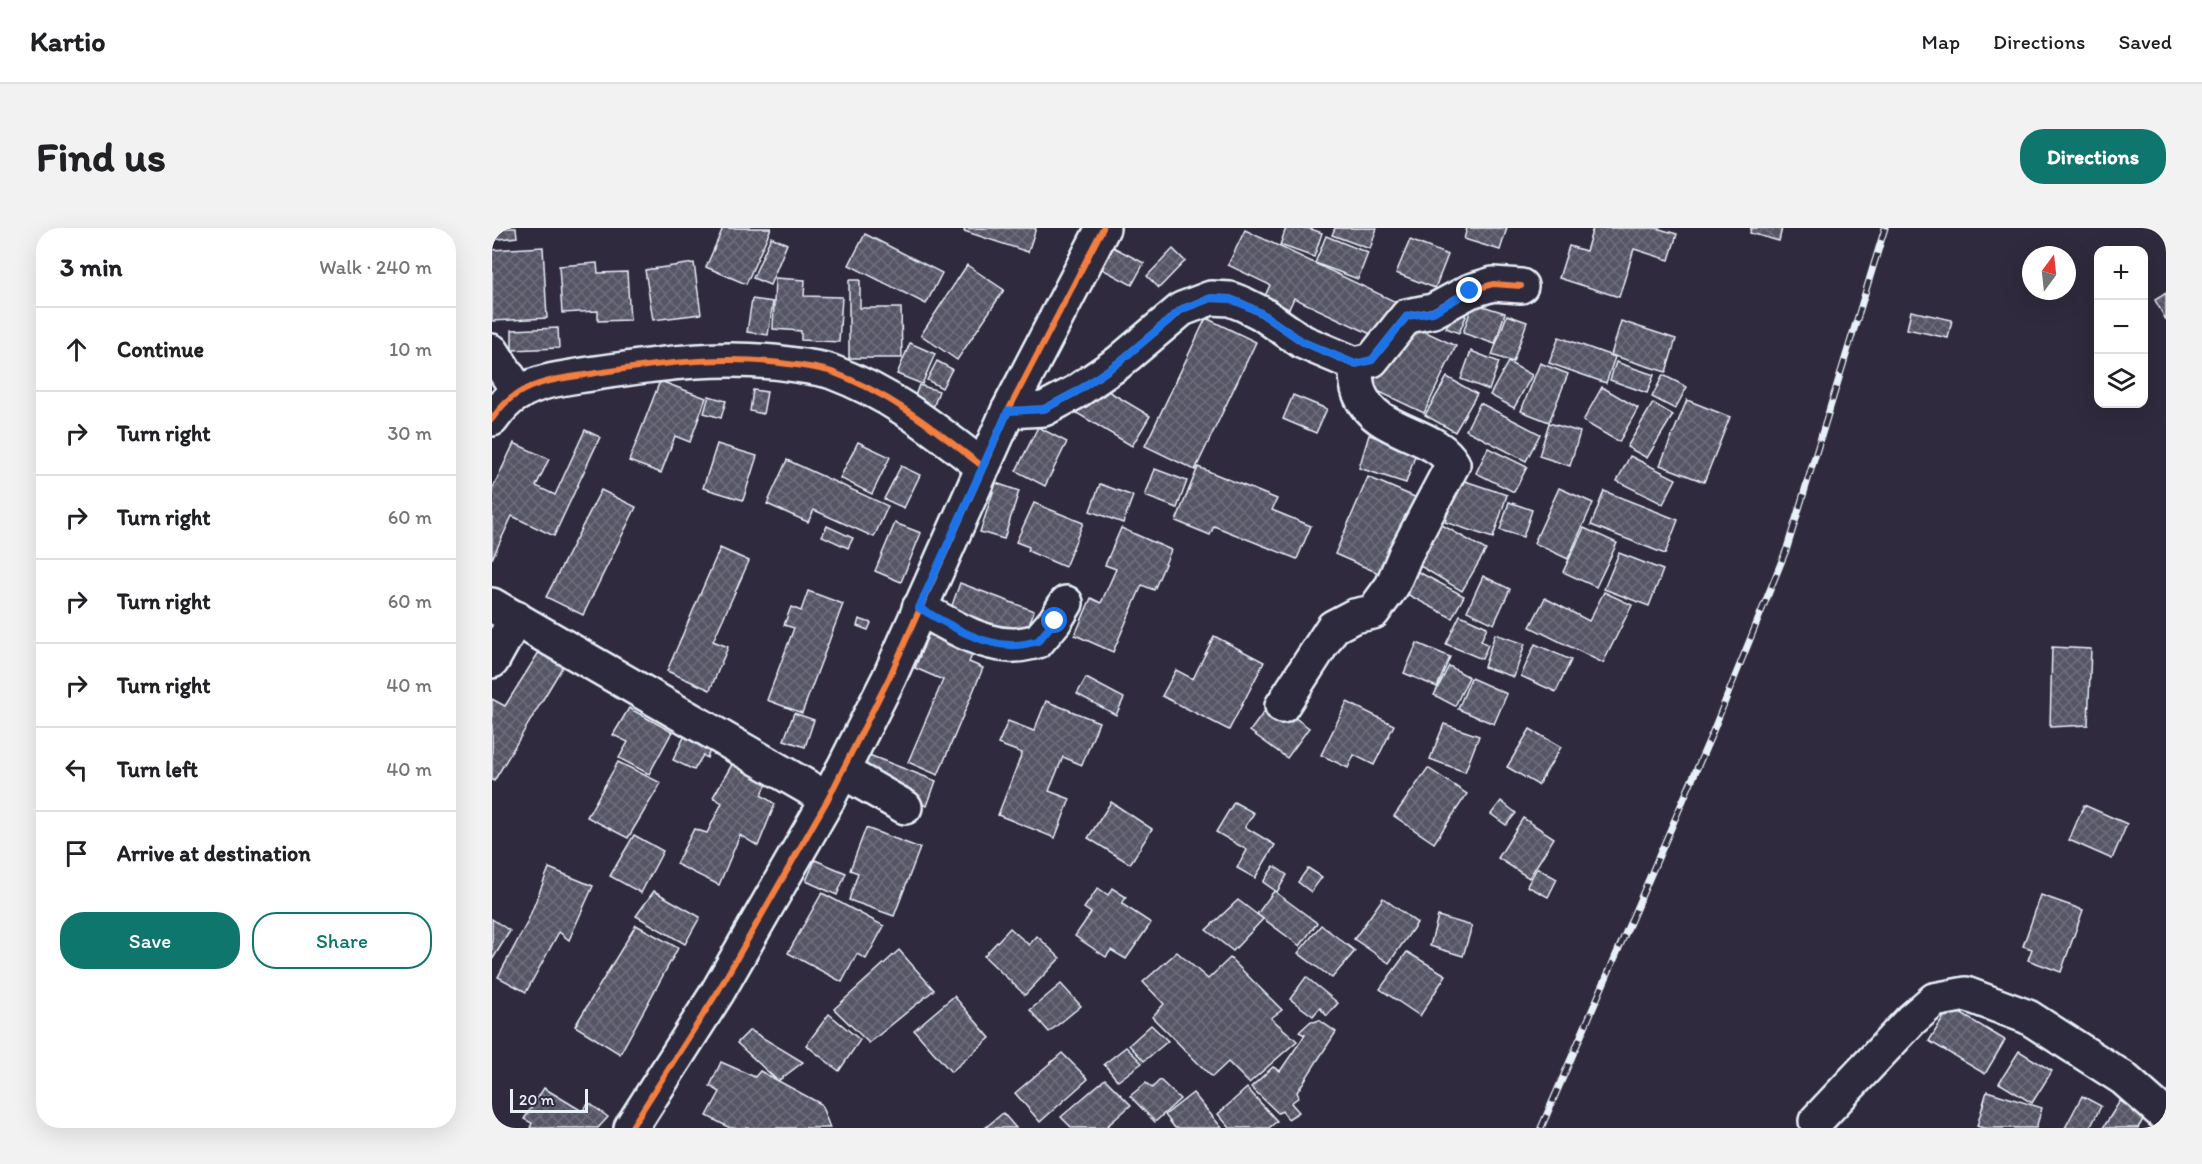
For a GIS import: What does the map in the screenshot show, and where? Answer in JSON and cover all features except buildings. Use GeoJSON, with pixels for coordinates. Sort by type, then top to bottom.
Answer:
{"type":"FeatureCollection","features":[{"type":"Feature","properties":{"kind":"street"},"geometry":{"type":"LineString","coordinates":[[631,1128],[717,993],[835,785],[889,678],[1008,411],[1103,228]]}},
{"type":"Feature","properties":{"kind":"street"},"geometry":{"type":"LineString","coordinates":[[1008,411],[1044,409],[1076,392],[1118,363],[1182,309],[1211,298],[1230,299],[1243,304],[1261,313],[1303,342],[1355,364],[1372,360],[1407,316],[1433,312],[1470,291],[1493,284],[1521,286]]}},
{"type":"Feature","properties":{"kind":"street"},"geometry":{"type":"LineString","coordinates":[[492,351],[519,393]]}},
{"type":"Feature","properties":{"kind":"street"},"geometry":{"type":"LineString","coordinates":[[492,419],[500,407],[519,393],[547,381],[659,363],[720,358],[785,363],[830,371],[884,394],[982,466]]}},
{"type":"Feature","properties":{"kind":"street"},"geometry":{"type":"LineString","coordinates":[[1282,706],[1333,627],[1354,616],[1373,612],[1392,586],[1406,553],[1453,464],[1442,450],[1382,420],[1359,392],[1355,364]]}},
{"type":"Feature","properties":{"kind":"street"},"geometry":{"type":"LineString","coordinates":[[919,608],[958,630],[985,640],[1011,645],[1038,641],[1055,621],[1066,603]]}},
{"type":"Feature","properties":{"kind":"street"},"geometry":{"type":"LineString","coordinates":[[492,661],[504,611],[835,785],[905,807]]}},
{"type":"Feature","properties":{"kind":"street"},"geometry":{"type":"LineString","coordinates":[[1816,1121],[1911,1020],[1934,1000],[1966,994],[2028,1017],[2123,1078],[2166,1116]]}},
{"type":"Feature","properties":{"kind":"railway"},"geometry":{"type":"LineString","coordinates":[[1541,1128],[1711,736],[1787,548],[1885,228]]}},
{"type":"Feature","properties":{"kind":"cycle path"},"geometry":{"type":"LineString","coordinates":[[631,1128],[717,993],[828,799],[889,678],[1008,411],[1103,228]]}},
{"type":"Feature","properties":{"kind":"cycle path"},"geometry":{"type":"LineString","coordinates":[[1008,411],[1044,409],[1076,392],[1118,363],[1182,309],[1211,298],[1230,299],[1243,304],[1261,313],[1303,342],[1355,364],[1372,360],[1407,316],[1433,311],[1470,291],[1493,284],[1521,286]]}},
{"type":"Feature","properties":{"kind":"cycle path"},"geometry":{"type":"LineString","coordinates":[[492,419],[503,405],[517,394],[535,385],[555,380],[671,363],[721,360],[771,362],[828,371],[853,381],[892,401],[929,425],[982,466]]}},
{"type":"Feature","properties":{"kind":"route"},"geometry":{"type":"LineString","coordinates":[[1055,621],[1038,641],[1011,645],[985,640],[958,630],[919,608],[1008,411],[1044,409],[1076,392],[1118,363],[1182,309],[1211,298],[1230,299],[1243,304],[1261,313],[1303,342],[1355,364],[1372,360],[1387,338],[1407,316],[1433,312],[1470,291]]}}]}
